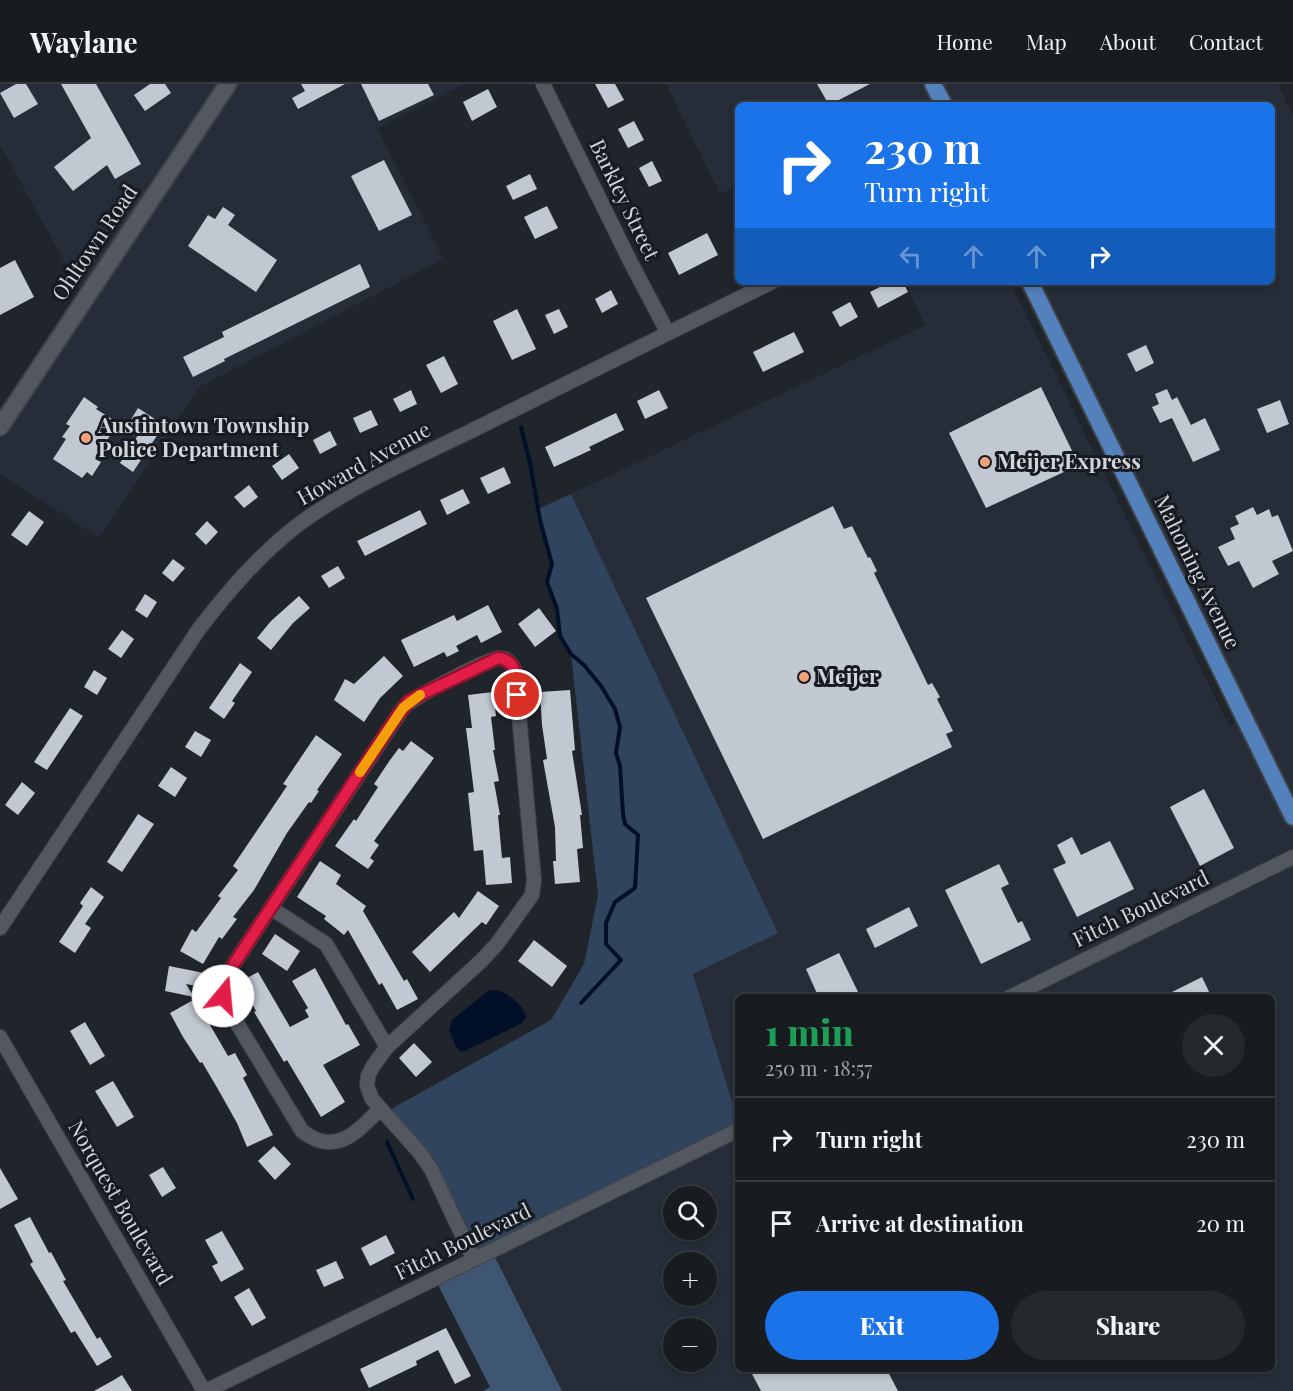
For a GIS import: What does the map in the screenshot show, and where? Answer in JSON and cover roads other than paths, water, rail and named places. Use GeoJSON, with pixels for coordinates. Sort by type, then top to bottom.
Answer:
{"type":"FeatureCollection","features":[{"type":"Feature","properties":{"kind":"main road"},"geometry":{"type":"LineString","coordinates":[[933,84],[942,102]]}},
{"type":"Feature","properties":{"kind":"main road","name":"Mahoning Avenue"},"geometry":{"type":"LineString","coordinates":[[1031,285],[1293,817]]}},
{"type":"Feature","properties":{"kind":"street","name":"Ohltown Road"},"geometry":{"type":"LineString","coordinates":[[0,427],[228,84]]}},
{"type":"Feature","properties":{"kind":"street","name":"Barkley Street"},"geometry":{"type":"LineString","coordinates":[[543,84],[668,333]]}},
{"type":"Feature","properties":{"kind":"street","name":"Howard Avenue"},"geometry":{"type":"LineString","coordinates":[[0,928],[199,628],[229,590],[260,557],[298,525],[342,496],[766,285]]}},
{"type":"Feature","properties":{"kind":"street"},"geometry":{"type":"LineString","coordinates":[[380,1109],[350,1137],[328,1142],[318,1142],[310,1137],[296,1122],[226,1005],[223,996],[224,979],[409,701],[498,658],[505,659],[512,663],[515,671],[534,880],[532,896],[481,962],[387,1047],[373,1066],[367,1086],[372,1100],[420,1153],[431,1169],[474,1260]]}},
{"type":"Feature","properties":{"kind":"street","name":"Fitch Boulevard"},"geometry":{"type":"LineString","coordinates":[[1016,994],[1293,857]]}},
{"type":"Feature","properties":{"kind":"street"},"geometry":{"type":"LineString","coordinates":[[271,908],[326,944],[387,1047]]}},
{"type":"Feature","properties":{"kind":"street","name":"Norquest Boulevard"},"geometry":{"type":"LineString","coordinates":[[0,1037],[205,1391]]}},
{"type":"Feature","properties":{"kind":"street","name":"Fitch Boulevard"},"geometry":{"type":"LineString","coordinates":[[205,1391],[735,1131]]}},
{"type":"Feature","properties":{"kind":"waterway"},"geometry":{"type":"LineString","coordinates":[[521,427],[540,520],[552,564],[547,582],[557,609],[560,636],[571,654],[584,665],[601,686],[615,709],[620,727],[616,753],[620,766],[623,814],[625,824],[638,835],[635,888],[615,902],[606,923],[606,944],[621,960],[581,1003]]}},
{"type":"Feature","properties":{"kind":"waterway"},"geometry":{"type":"LineString","coordinates":[[387,1142],[413,1199]]}},
{"type":"Feature","properties":{"kind":"place","name":"Austintown Township Police Department"},"geometry":{"type":"Point","coordinates":[86,438]}},
{"type":"Feature","properties":{"kind":"place","name":"Meijer Express"},"geometry":{"type":"Point","coordinates":[985,462]}},
{"type":"Feature","properties":{"kind":"place","name":"Meijer"},"geometry":{"type":"Point","coordinates":[804,677]}}]}
